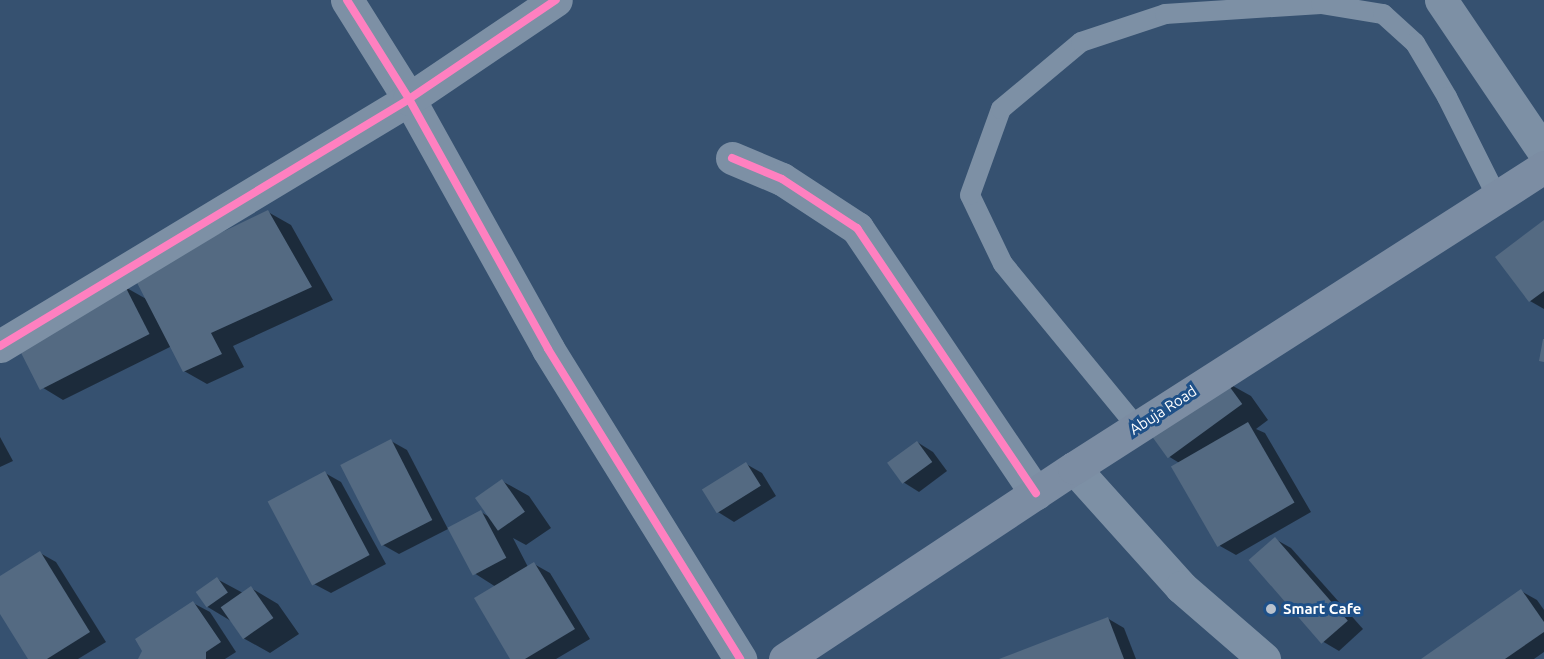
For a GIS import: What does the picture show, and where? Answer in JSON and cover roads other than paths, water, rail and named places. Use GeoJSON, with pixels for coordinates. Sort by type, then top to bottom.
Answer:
{"type":"FeatureCollection","features":[{"type":"Feature","properties":{"kind":"main road","name":"Abuja Road"},"geometry":{"type":"LineString","coordinates":[[785,659],[1137,427],[1544,167]]}},
{"type":"Feature","properties":{"kind":"street"},"geometry":{"type":"LineString","coordinates":[[347,0],[409,99],[548,348],[740,659]]}},
{"type":"Feature","properties":{"kind":"street"},"geometry":{"type":"LineString","coordinates":[[0,346],[409,99],[556,0]]}},
{"type":"Feature","properties":{"kind":"street"},"geometry":{"type":"LineString","coordinates":[[1441,0],[1544,152]]}},
{"type":"Feature","properties":{"kind":"street"},"geometry":{"type":"LineString","coordinates":[[732,158],[782,179],[857,228],[1036,493]]}},
{"type":"Feature","properties":{"kind":"street"},"geometry":{"type":"LineString","coordinates":[[1074,468],[1181,587],[1264,659]]}},
{"type":"Feature","properties":{"kind":"lane"},"geometry":{"type":"LineString","coordinates":[[1137,427],[1004,264],[970,195],[1000,109],[1081,42],[1166,14],[1321,4],[1383,14],[1415,43],[1447,97],[1497,196]]}},
{"type":"Feature","properties":{"kind":"place","name":"Smart Cafe"},"geometry":{"type":"Point","coordinates":[1271,609]}}]}
